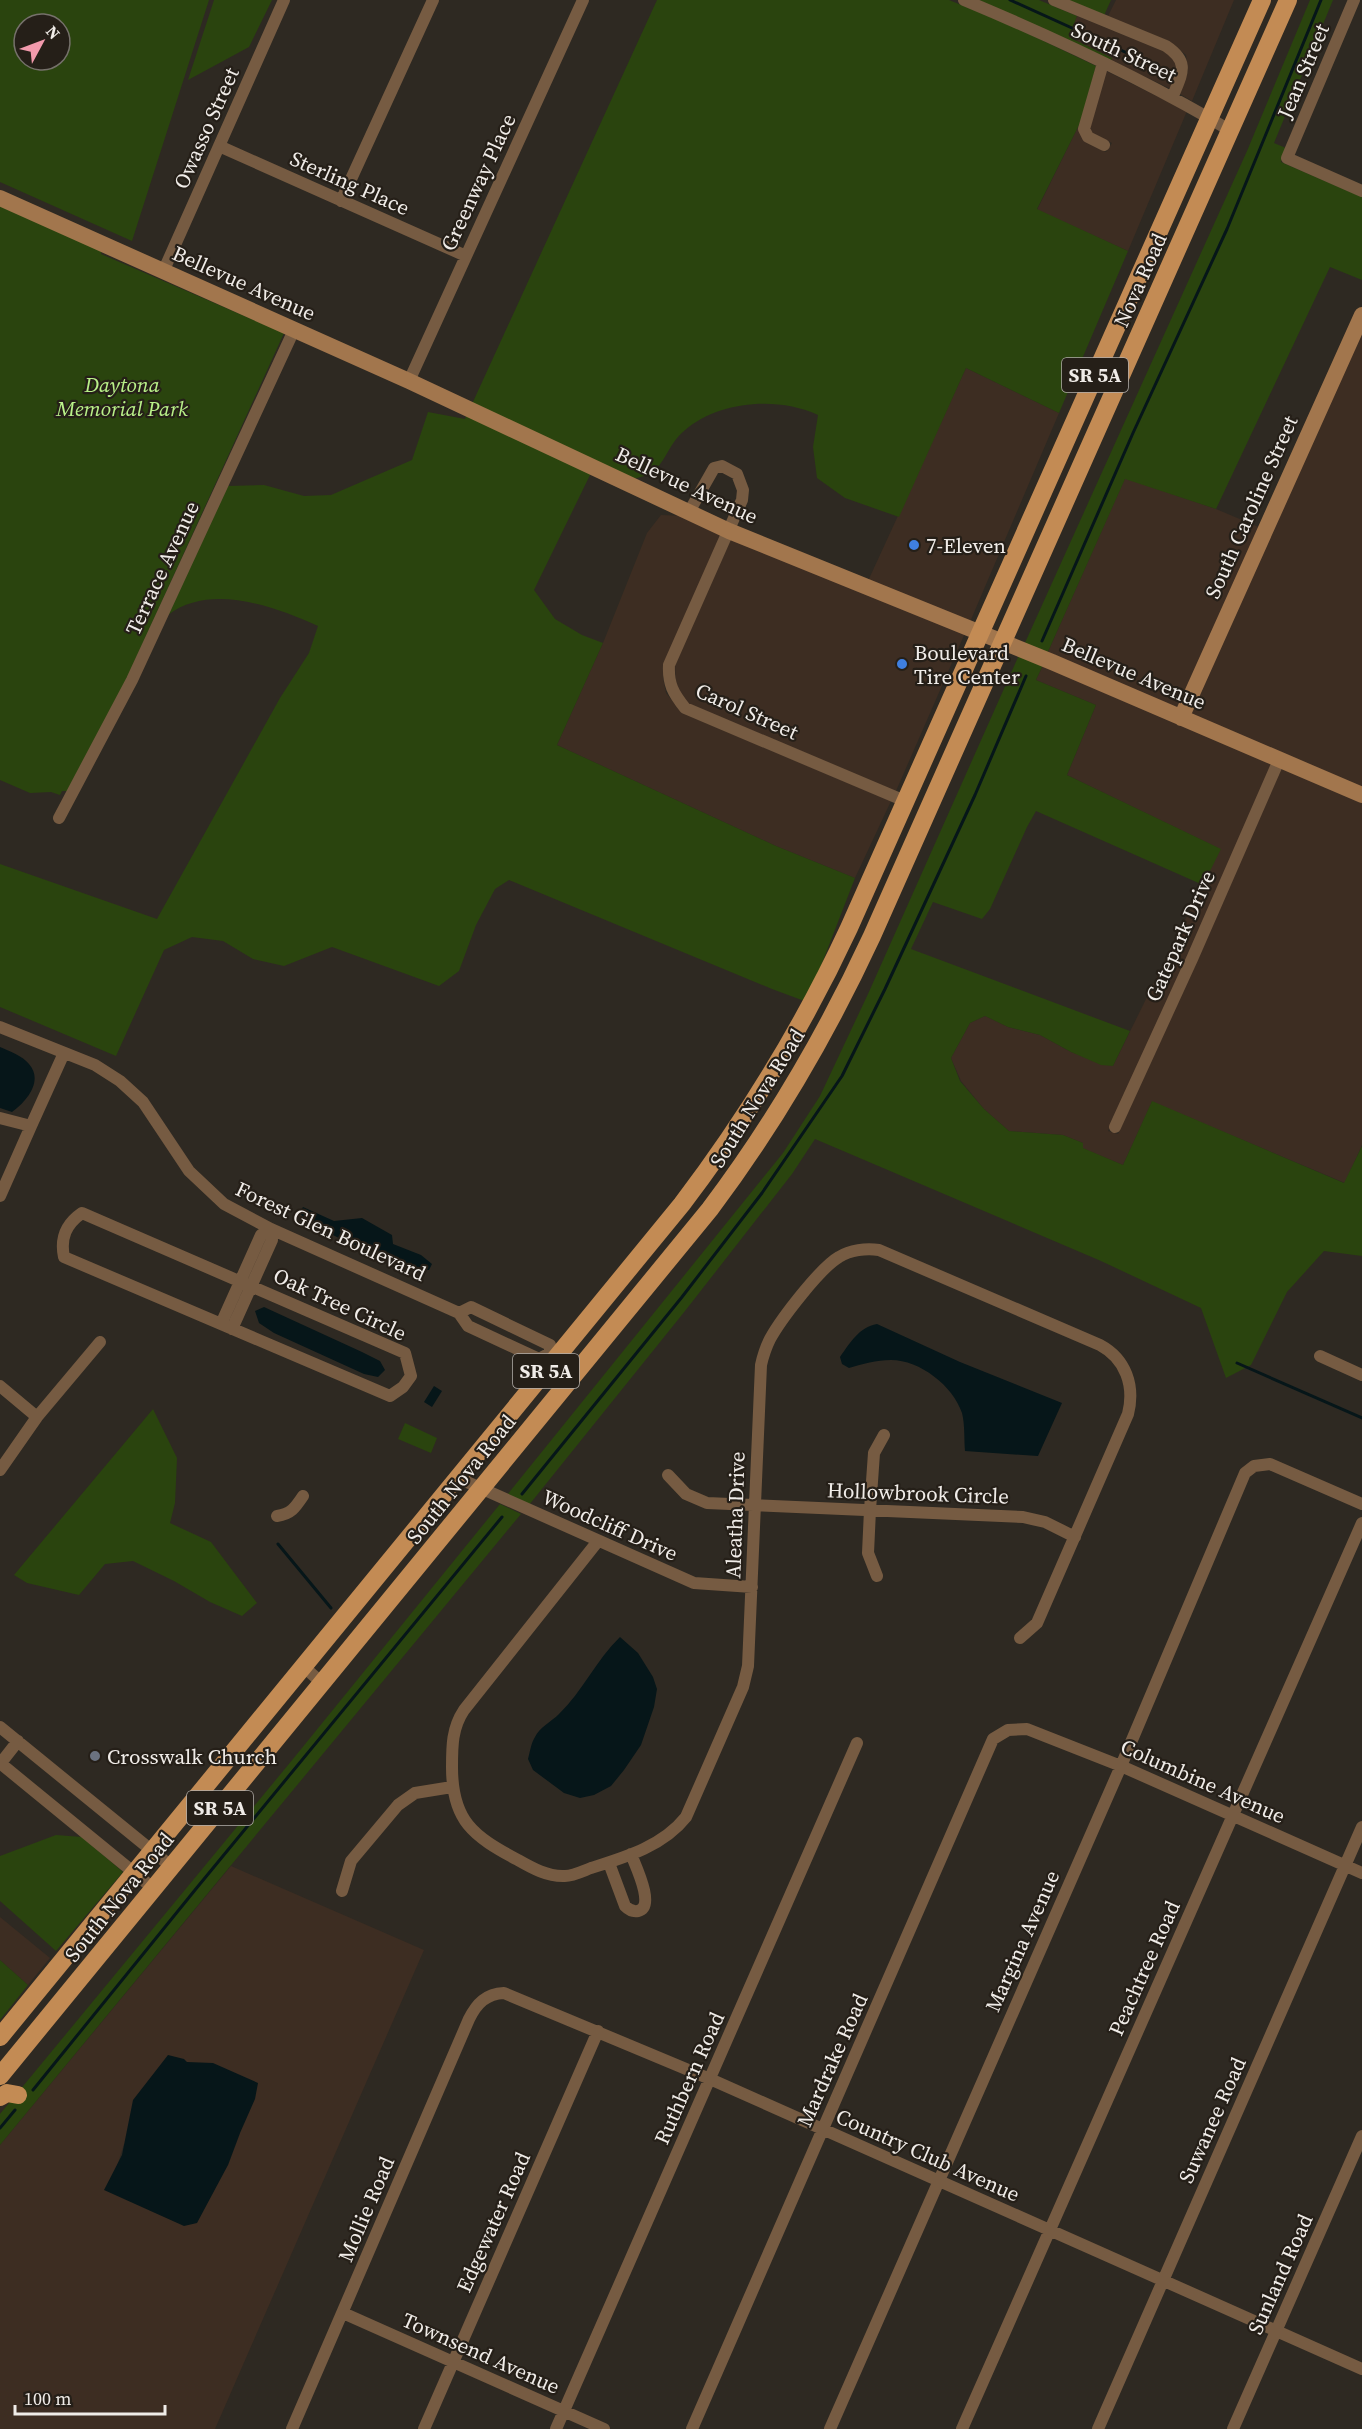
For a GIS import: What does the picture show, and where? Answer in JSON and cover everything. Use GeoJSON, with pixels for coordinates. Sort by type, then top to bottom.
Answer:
{"type":"FeatureCollection","features":[{"type":"Feature","properties":{"kind":"main road","name":"Nova Road"},"geometry":{"type":"LineString","coordinates":[[980,633],[1262,0]]}},
{"type":"Feature","properties":{"kind":"main road","name":"Nova Road"},"geometry":{"type":"LineString","coordinates":[[1003,643],[1288,0]]}},
{"type":"Feature","properties":{"kind":"main road","name":"South Nova Road"},"geometry":{"type":"LineString","coordinates":[[0,2037],[458,1478],[554,1354],[682,1204],[741,1124],[793,1039],[832,966],[980,633]]}},
{"type":"Feature","properties":{"kind":"main road","name":"South Nova Road"},"geometry":{"type":"LineString","coordinates":[[0,2076],[583,1366],[710,1209],[761,1138],[812,1055],[853,977],[1003,643]]}},
{"type":"Feature","properties":{"kind":"main road"},"geometry":{"type":"LineString","coordinates":[[0,2097],[7,2094],[18,2095]]}},
{"type":"Feature","properties":{"kind":"street","name":"Owasso Street"},"geometry":{"type":"LineString","coordinates":[[163,272],[284,0]]}},
{"type":"Feature","properties":{"kind":"street"},"geometry":{"type":"LineString","coordinates":[[340,201],[433,0]]}},
{"type":"Feature","properties":{"kind":"street","name":"Greenway Place"},"geometry":{"type":"LineString","coordinates":[[409,381],[583,0]]}},
{"type":"Feature","properties":{"kind":"street","name":"South Street"},"geometry":{"type":"LineString","coordinates":[[964,0],[1173,96],[1231,131]]}},
{"type":"Feature","properties":{"kind":"street"},"geometry":{"type":"LineString","coordinates":[[1054,0],[1176,52],[1181,59],[1182,72],[1173,96]]}},
{"type":"Feature","properties":{"kind":"street","name":"Jean Street"},"geometry":{"type":"LineString","coordinates":[[1354,0],[1287,158],[1362,191]]}},
{"type":"Feature","properties":{"kind":"street"},"geometry":{"type":"LineString","coordinates":[[1103,63],[1084,129],[1088,137],[1104,145]]}},
{"type":"Feature","properties":{"kind":"street","name":"Sterling Place"},"geometry":{"type":"LineString","coordinates":[[219,146],[466,256]]}},
{"type":"Feature","properties":{"kind":"street","name":"Bellevue Avenue"},"geometry":{"type":"LineString","coordinates":[[0,198],[409,381],[729,531],[980,633],[1362,795]]}},
{"type":"Feature","properties":{"kind":"street","name":"South Caroline Street"},"geometry":{"type":"LineString","coordinates":[[1181,718],[1362,315]]}},
{"type":"Feature","properties":{"kind":"street","name":"Terrace Avenue"},"geometry":{"type":"LineString","coordinates":[[59,818],[132,680],[294,330]]}},
{"type":"Feature","properties":{"kind":"street","name":"Carol Street"},"geometry":{"type":"LineString","coordinates":[[689,512],[714,468],[722,466],[732,470],[741,482],[742,500],[669,664],[668,678],[671,690],[685,708],[905,801]]}},
{"type":"Feature","properties":{"kind":"street","name":"Gatepark Drive"},"geometry":{"type":"LineString","coordinates":[[1115,1127],[1188,968],[1279,759]]}},
{"type":"Feature","properties":{"kind":"street","name":"Forest Glen Boulevard"},"geometry":{"type":"LineString","coordinates":[[0,1027],[95,1065],[120,1081],[143,1102],[189,1171],[224,1204],[271,1229],[459,1313],[468,1326],[539,1359],[554,1354],[550,1345],[471,1307],[459,1313]]}},
{"type":"Feature","properties":{"kind":"street"},"geometry":{"type":"LineString","coordinates":[[0,1196],[64,1053]]}},
{"type":"Feature","properties":{"kind":"street"},"geometry":{"type":"LineString","coordinates":[[0,1118],[31,1126]]}},
{"type":"Feature","properties":{"kind":"street"},"geometry":{"type":"LineString","coordinates":[[741,1124],[761,1138]]}},
{"type":"Feature","properties":{"kind":"street","name":"Oak Tree Circle"},"geometry":{"type":"LineString","coordinates":[[82,1213],[246,1282],[405,1353],[411,1376],[403,1387],[390,1396],[64,1257],[61,1243],[66,1230],[82,1213]]}},
{"type":"Feature","properties":{"kind":"street","name":"Oak Tree Circle"},"geometry":{"type":"LineString","coordinates":[[226,1326],[246,1282],[261,1235],[271,1229]]}},
{"type":"Feature","properties":{"kind":"street","name":"Aleatha Drive"},"geometry":{"type":"LineString","coordinates":[[598,1541],[591,1554],[459,1717],[452,1746],[452,1786],[458,1811],[472,1831],[487,1843],[540,1872],[565,1876],[609,1863],[662,1840],[686,1817],[743,1687],[750,1645],[761,1365],[769,1341],[830,1263],[845,1254],[871,1249],[888,1252],[1100,1345],[1119,1360],[1126,1371],[1131,1404],[1128,1414],[1037,1623],[1020,1638]]}},
{"type":"Feature","properties":{"kind":"street"},"geometry":{"type":"LineString","coordinates":[[0,1470],[37,1417],[100,1342]]}},
{"type":"Feature","properties":{"kind":"street"},"geometry":{"type":"LineString","coordinates":[[554,1354],[583,1366]]}},
{"type":"Feature","properties":{"kind":"street"},"geometry":{"type":"LineString","coordinates":[[1320,1356],[1362,1375]]}},
{"type":"Feature","properties":{"kind":"street"},"geometry":{"type":"LineString","coordinates":[[0,1386],[37,1417]]}},
{"type":"Feature","properties":{"kind":"street"},"geometry":{"type":"LineString","coordinates":[[877,1576],[868,1553],[870,1510],[874,1453],[884,1435]]}},
{"type":"Feature","properties":{"kind":"street","name":"Margina Avenue"},"geometry":{"type":"LineString","coordinates":[[830,2429],[1120,1766],[1241,1482],[1250,1469],[1259,1464],[1270,1464],[1362,1504]]}},
{"type":"Feature","properties":{"kind":"street","name":"Hollowbrook Circle"},"geometry":{"type":"LineString","coordinates":[[668,1475],[679,1488],[696,1500],[707,1503],[1035,1519],[1075,1537]]}},
{"type":"Feature","properties":{"kind":"street","name":"Woodcliff Drive"},"geometry":{"type":"LineString","coordinates":[[458,1478],[694,1583],[752,1587]]}},
{"type":"Feature","properties":{"kind":"street"},"geometry":{"type":"LineString","coordinates":[[277,1516],[288,1515],[303,1496]]}},
{"type":"Feature","properties":{"kind":"street","name":"Peachtree Road"},"geometry":{"type":"LineString","coordinates":[[962,2429],[1362,1523]]}},
{"type":"Feature","properties":{"kind":"street"},"geometry":{"type":"LineString","coordinates":[[304,1667],[322,1683]]}},
{"type":"Feature","properties":{"kind":"street"},"geometry":{"type":"LineString","coordinates":[[0,1727],[172,1867]]}},
{"type":"Feature","properties":{"kind":"street","name":"Columbine Avenue"},"geometry":{"type":"LineString","coordinates":[[1027,1729],[1120,1766],[1362,1873]]}},
{"type":"Feature","properties":{"kind":"street","name":"Mardrake Road"},"geometry":{"type":"LineString","coordinates":[[692,2429],[993,1739],[1008,1730],[1027,1729]]}},
{"type":"Feature","properties":{"kind":"street"},"geometry":{"type":"LineString","coordinates":[[18,1741],[0,1764],[154,1889]]}},
{"type":"Feature","properties":{"kind":"street","name":"Ruthbern Road"},"geometry":{"type":"LineString","coordinates":[[556,2429],[857,1743]]}},
{"type":"Feature","properties":{"kind":"street"},"geometry":{"type":"LineString","coordinates":[[342,1891],[351,1861],[398,1805],[415,1793],[452,1786]]}},
{"type":"Feature","properties":{"kind":"street","name":"Suwanee Road"},"geometry":{"type":"LineString","coordinates":[[1098,2429],[1362,1827]]}},
{"type":"Feature","properties":{"kind":"street"},"geometry":{"type":"LineString","coordinates":[[609,1863],[625,1906],[632,1911],[639,1911],[644,1907],[646,1899],[631,1854]]}},
{"type":"Feature","properties":{"kind":"street","name":"Country Club Avenue"},"geometry":{"type":"LineString","coordinates":[[477,2005],[489,1996],[512,1995],[710,2079],[1362,2369]]}},
{"type":"Feature","properties":{"kind":"street","name":"Mollie Road"},"geometry":{"type":"LineString","coordinates":[[291,2429],[477,2005]]}},
{"type":"Feature","properties":{"kind":"street","name":"Edgewater Road"},"geometry":{"type":"LineString","coordinates":[[424,2429],[598,2031]]}},
{"type":"Feature","properties":{"kind":"street","name":"Sunland Road"},"geometry":{"type":"LineString","coordinates":[[1233,2429],[1362,2136]]}},
{"type":"Feature","properties":{"kind":"street","name":"Townsend Avenue"},"geometry":{"type":"LineString","coordinates":[[343,2313],[604,2429]]}},
{"type":"Feature","properties":{"kind":"shaded area"},"geometry":{"type":"Polygon","coordinates":[[[1116,0],[1234,0],[1192,101],[1180,94],[1188,71],[1186,55],[1169,41],[1108,16],[1116,0]]]}},
{"type":"Feature","properties":{"kind":"shaded area"},"geometry":{"type":"Polygon","coordinates":[[[1077,16],[1163,51],[1172,57],[1176,62],[1177,72],[1171,89],[1111,61],[1112,58],[1069,37],[1077,16]]]}},
{"type":"Feature","properties":{"kind":"shaded area"},"geometry":{"type":"Polygon","coordinates":[[[1106,71],[1187,111],[1128,251],[1037,210],[1081,121],[1085,142],[1106,152],[1112,143],[1092,133],[1090,128],[1106,71]]]}},
{"type":"Feature","properties":{"kind":"shaded area"},"geometry":{"type":"Polygon","coordinates":[[[1362,327],[1362,789],[1188,715],[1362,327]]]}},
{"type":"Feature","properties":{"kind":"shaded area"},"geometry":{"type":"Polygon","coordinates":[[[966,368],[1059,413],[970,622],[868,581],[966,368]]]}},
{"type":"Feature","properties":{"kind":"shaded area"},"geometry":{"type":"Polygon","coordinates":[[[1125,478],[1216,509],[1261,528],[1179,711],[1047,654],[1125,478]]]}},
{"type":"Feature","properties":{"kind":"shaded area"},"geometry":{"type":"Polygon","coordinates":[[[661,515],[685,516],[722,536],[664,663],[663,678],[666,693],[682,713],[891,801],[855,878],[776,846],[557,745],[603,643],[647,533],[661,515]]]}},
{"type":"Feature","properties":{"kind":"shaded area"},"geometry":{"type":"Polygon","coordinates":[[[731,539],[965,633],[896,791],[689,704],[676,687],[675,665],[731,539]]]}},
{"type":"Feature","properties":{"kind":"shaded area"},"geometry":{"type":"Polygon","coordinates":[[[1043,665],[1272,763],[1108,1131],[1118,1134],[1282,767],[1362,801],[1362,1145],[1345,1183],[1152,1102],[1123,1165],[1082,1148],[1083,1143],[1063,1135],[1009,1131],[984,1109],[961,1081],[951,1058],[970,1023],[985,1016],[1008,1027],[1040,1035],[1071,1052],[1113,1066],[1220,849],[1067,775],[1096,705],[1036,680],[1043,665]]]}},
{"type":"Feature","properties":{"kind":"shaded area"},"geometry":{"type":"Polygon","coordinates":[[[0,1047],[26,1061],[35,1077],[31,1091],[23,1103],[12,1112],[0,1108],[0,1047]]]}},
{"type":"Feature","properties":{"kind":"shaded area"},"geometry":{"type":"Polygon","coordinates":[[[303,1207],[334,1221],[362,1218],[392,1235],[393,1244],[421,1255],[432,1264],[429,1270],[414,1269],[354,1245],[311,1222],[299,1213],[303,1207]]]}},
{"type":"Feature","properties":{"kind":"shaded area"},"geometry":{"type":"Polygon","coordinates":[[[264,1307],[380,1361],[385,1370],[378,1377],[364,1374],[274,1333],[259,1323],[255,1311],[264,1307]]]}},
{"type":"Feature","properties":{"kind":"shaded area"},"geometry":{"type":"Polygon","coordinates":[[[877,1324],[960,1362],[1062,1403],[1038,1456],[965,1451],[963,1418],[958,1403],[934,1376],[913,1364],[891,1360],[875,1361],[849,1368],[842,1364],[840,1357],[856,1336],[865,1328],[877,1324]]]}},
{"type":"Feature","properties":{"kind":"shaded area"},"geometry":{"type":"Polygon","coordinates":[[[434,1386],[442,1391],[432,1407],[424,1402],[434,1386]]]}},
{"type":"Feature","properties":{"kind":"shaded area"},"geometry":{"type":"Polygon","coordinates":[[[620,1637],[638,1653],[653,1677],[657,1689],[654,1707],[641,1745],[611,1786],[594,1795],[580,1798],[564,1793],[533,1770],[528,1759],[537,1734],[568,1705],[620,1637]]]}},
{"type":"Feature","properties":{"kind":"shaded area"},"geometry":{"type":"Polygon","coordinates":[[[231,1866],[424,1950],[215,2429],[0,2429],[0,2145],[231,1866]],[[240,2133],[124,2144],[117,2166],[149,2210],[184,2225],[228,2165],[240,2133]]]}},
{"type":"Feature","properties":{"kind":"shaded area"},"geometry":{"type":"Polygon","coordinates":[[[0,1917],[50,1958],[28,1985],[0,1960],[0,1917]]]}},
{"type":"Feature","properties":{"kind":"shaded area"},"geometry":{"type":"Polygon","coordinates":[[[168,2055],[187,2062],[213,2063],[258,2083],[255,2099],[228,2165],[197,2223],[184,2226],[104,2190],[122,2155],[133,2100],[168,2055]]]}},
{"type":"Feature","properties":{"kind":"green space"},"geometry":{"type":"Polygon","coordinates":[[[0,0],[209,0],[132,241],[0,182],[0,0]]]}},
{"type":"Feature","properties":{"kind":"green space"},"geometry":{"type":"Polygon","coordinates":[[[214,0],[272,0],[249,47],[188,80],[214,0]]]}},
{"type":"Feature","properties":{"kind":"green space"},"geometry":{"type":"Polygon","coordinates":[[[657,0],[949,0],[1010,25],[1096,66],[1081,121],[1037,209],[1128,251],[1059,413],[966,368],[899,517],[845,498],[817,478],[813,447],[818,415],[802,409],[767,404],[748,405],[714,413],[684,431],[652,472],[632,479],[472,404],[657,0]]]}},
{"type":"Feature","properties":{"kind":"green space"},"geometry":{"type":"Polygon","coordinates":[[[979,0],[1039,0],[1077,16],[1069,37],[1112,58],[1111,61],[979,0]]]}},
{"type":"Feature","properties":{"kind":"green space"},"geometry":{"type":"Polygon","coordinates":[[[1054,0],[1111,0],[1102,20],[1054,0]]]}},
{"type":"Feature","properties":{"kind":"green space"},"geometry":{"type":"Polygon","coordinates":[[[1310,0],[1333,0],[1274,143],[1286,148],[1281,162],[1362,197],[1362,280],[1330,267],[1216,509],[1125,479],[1047,654],[1024,645],[1247,151],[1310,0]]]}},
{"type":"Feature","properties":{"kind":"green space","name":"Daytona Memorial Park"},"geometry":{"type":"Polygon","coordinates":[[[0,204],[102,250],[101,254],[284,333],[127,678],[67,791],[62,791],[60,795],[51,792],[30,793],[0,780],[0,204]]]}},
{"type":"Feature","properties":{"kind":"green space"},"geometry":{"type":"Polygon","coordinates":[[[428,412],[465,419],[467,414],[591,473],[534,590],[555,619],[582,635],[603,643],[557,745],[776,846],[855,878],[807,1002],[509,880],[495,889],[476,925],[459,971],[439,986],[332,947],[284,966],[253,959],[223,941],[192,937],[164,950],[116,1056],[0,1007],[0,864],[157,919],[280,698],[309,653],[318,626],[262,605],[222,599],[203,600],[185,605],[168,615],[228,486],[264,485],[304,496],[331,495],[412,460],[428,412]]]}},
{"type":"Feature","properties":{"kind":"green space"},"geometry":{"type":"Polygon","coordinates":[[[1019,655],[1043,665],[1036,680],[1096,705],[1067,775],[1221,849],[1203,885],[1036,811],[990,909],[982,919],[933,902],[911,949],[1130,1031],[1113,1066],[1101,1065],[1040,1035],[1008,1027],[985,1016],[970,1023],[951,1058],[960,1081],[984,1109],[1009,1131],[1063,1135],[1083,1143],[1083,1148],[1123,1165],[1152,1101],[1344,1183],[1362,1146],[1362,1256],[1324,1251],[1287,1292],[1251,1365],[1226,1378],[1201,1308],[1101,1261],[815,1139],[792,1174],[685,1311],[529,1505],[507,1495],[783,1153],[820,1096],[1019,655]]]}},
{"type":"Feature","properties":{"kind":"green space"},"geometry":{"type":"Polygon","coordinates":[[[153,1409],[177,1458],[175,1503],[170,1523],[211,1542],[257,1603],[242,1616],[210,1602],[133,1561],[105,1564],[79,1595],[27,1583],[14,1575],[153,1409]]]}},
{"type":"Feature","properties":{"kind":"green space"},"geometry":{"type":"Polygon","coordinates":[[[405,1423],[437,1438],[431,1453],[398,1439],[405,1423]]]}},
{"type":"Feature","properties":{"kind":"green space"},"geometry":{"type":"Polygon","coordinates":[[[500,1504],[521,1514],[0,2145],[0,2114],[500,1504]]]}},
{"type":"Feature","properties":{"kind":"green space"},"geometry":{"type":"Polygon","coordinates":[[[56,1835],[82,1837],[123,1872],[56,1951],[0,1901],[0,1856],[56,1835]]]}},
{"type":"Feature","properties":{"kind":"green space"},"geometry":{"type":"Polygon","coordinates":[[[0,1960],[28,1985],[0,2020],[0,1960]]]}},
{"type":"Feature","properties":{"kind":"waterway"},"geometry":{"type":"LineString","coordinates":[[1010,0],[1158,67]]}},
{"type":"Feature","properties":{"kind":"waterway"},"geometry":{"type":"LineString","coordinates":[[1042,641],[1133,433],[1227,229],[1321,0]]}},
{"type":"Feature","properties":{"kind":"waterway"},"geometry":{"type":"LineString","coordinates":[[522,1494],[682,1297],[762,1193],[842,1076],[975,795],[1026,676]]}},
{"type":"Feature","properties":{"kind":"waterway"},"geometry":{"type":"LineString","coordinates":[[1237,1363],[1362,1418]]}},
{"type":"Feature","properties":{"kind":"waterway"},"geometry":{"type":"LineString","coordinates":[[33,2090],[502,1517]]}},
{"type":"Feature","properties":{"kind":"waterway"},"geometry":{"type":"LineString","coordinates":[[278,1544],[331,1608]]}},
{"type":"Feature","properties":{"kind":"waterway"},"geometry":{"type":"LineString","coordinates":[[0,2128],[15,2110]]}},
{"type":"Feature","properties":{"kind":"place","name":"7-Eleven"},"geometry":{"type":"Point","coordinates":[914,545]}},
{"type":"Feature","properties":{"kind":"place","name":"Boulevard Tire Center"},"geometry":{"type":"Point","coordinates":[902,664]}},
{"type":"Feature","properties":{"kind":"place","name":"Crosswalk Church"},"geometry":{"type":"Point","coordinates":[95,1756]}}]}
